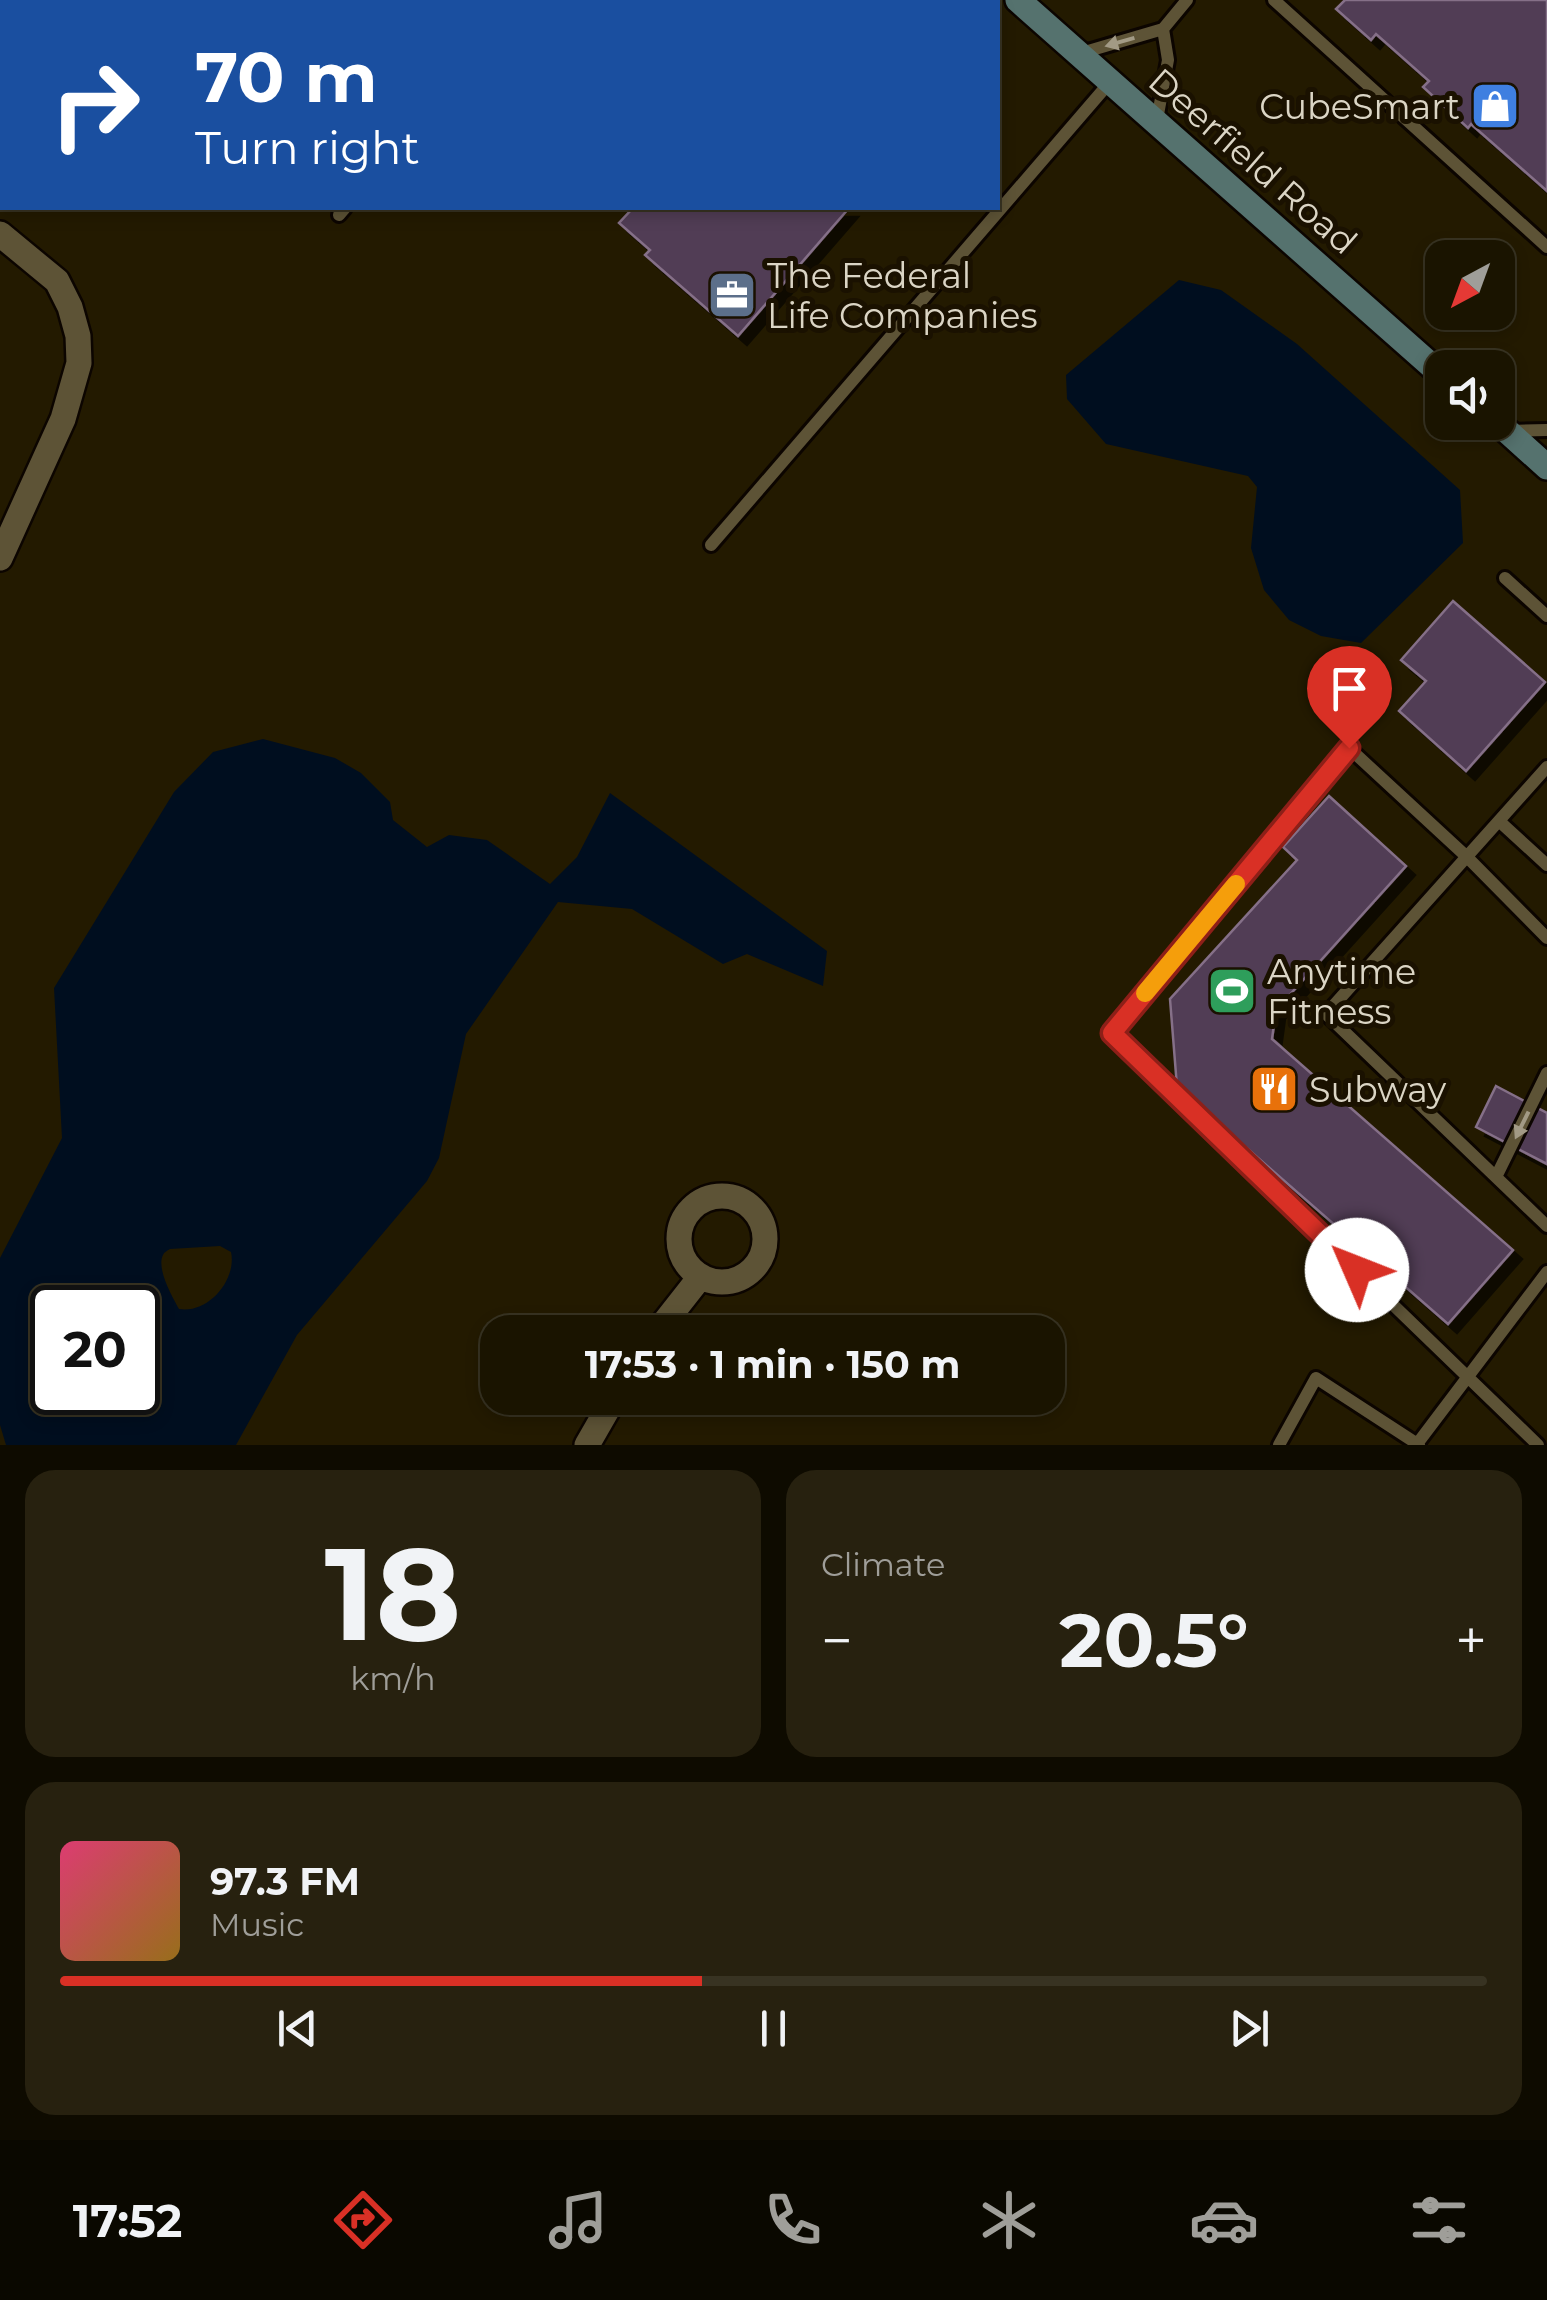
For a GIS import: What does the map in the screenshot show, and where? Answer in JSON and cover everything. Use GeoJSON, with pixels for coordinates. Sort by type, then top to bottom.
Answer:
{"type":"FeatureCollection","features":[{"type":"Feature","properties":{"kind":"main road","name":"Deerfield Road"},"geometry":{"type":"LineString","coordinates":[[1018,0],[1425,360]]}},
{"type":"Feature","properties":{"kind":"main road"},"geometry":{"type":"LineString","coordinates":[[1515,439],[1547,467]]}},
{"type":"Feature","properties":{"kind":"street"},"geometry":{"type":"LineString","coordinates":[[0,234],[57,281],[70,306],[78,336],[78,364],[63,420],[0,558]]}},
{"type":"Feature","properties":{"kind":"street"},"geometry":{"type":"LineString","coordinates":[[670,1315],[700,1276]]}},
{"type":"Feature","properties":{"kind":"street"},"geometry":{"type":"LineString","coordinates":[[586,1445],[604,1415]]}},
{"type":"Feature","properties":{"kind":"lane"},"geometry":{"type":"LineString","coordinates":[[1078,54],[1162,30],[1187,0]]}},
{"type":"Feature","properties":{"kind":"lane"},"geometry":{"type":"LineString","coordinates":[[1274,0],[1547,246]]}},
{"type":"Feature","properties":{"kind":"lane"},"geometry":{"type":"LineString","coordinates":[[1156,122],[1168,60],[1162,30]]}},
{"type":"Feature","properties":{"kind":"lane"},"geometry":{"type":"LineString","coordinates":[[1000,210],[1110,82]]}},
{"type":"Feature","properties":{"kind":"lane"},"geometry":{"type":"LineString","coordinates":[[711,545],[1000,210]]}},
{"type":"Feature","properties":{"kind":"lane"},"geometry":{"type":"LineString","coordinates":[[1515,428],[1547,430]]}},
{"type":"Feature","properties":{"kind":"lane"},"geometry":{"type":"LineString","coordinates":[[1505,578],[1547,616]]}},
{"type":"Feature","properties":{"kind":"lane"},"geometry":{"type":"LineString","coordinates":[[1538,1445],[1112,1033],[1349,748],[1547,938]]}},
{"type":"Feature","properties":{"kind":"lane"},"geometry":{"type":"LineString","coordinates":[[1547,767],[1326,1014],[1547,1226]]}},
{"type":"Feature","properties":{"kind":"lane"},"geometry":{"type":"LineString","coordinates":[[1498,821],[1547,864]]}},
{"type":"Feature","properties":{"kind":"lane"},"geometry":{"type":"LineString","coordinates":[[1496,1177],[1547,1073]]}},
{"type":"Feature","properties":{"kind":"lane"},"geometry":{"type":"LineString","coordinates":[[1279,1445],[1316,1378],[1418,1444],[1547,1272]]}},
{"type":"Feature","properties":{"kind":"water"},"geometry":{"type":"Polygon","coordinates":[[[1179,280],[1221,290],[1297,344],[1460,490],[1463,543],[1361,643],[1321,636],[1289,620],[1264,590],[1251,548],[1257,487],[1248,476],[1106,444],[1067,399],[1066,375],[1179,280]]]}},
{"type":"Feature","properties":{"kind":"water"},"geometry":{"type":"Polygon","coordinates":[[[263,739],[335,758],[361,773],[390,802],[393,820],[427,847],[449,835],[487,840],[550,884],[577,857],[610,793],[827,951],[823,986],[747,954],[723,964],[632,909],[558,902],[466,1034],[439,1158],[427,1181],[297,1335],[236,1445],[6,1445],[0,1425],[0,1258],[62,1138],[54,988],[174,792],[213,752],[263,739]],[[220,1246],[170,1249],[163,1254],[163,1275],[179,1309],[200,1306],[218,1293],[229,1273],[231,1252],[220,1246]]]}},
{"type":"Feature","properties":{"kind":"building","name":"CubeSmart"},"geometry":{"type":"Polygon","coordinates":[[[1345,0],[1547,0],[1547,191],[1423,87],[1429,81],[1376,34],[1371,40],[1336,9],[1345,0]]]}},
{"type":"Feature","properties":{"kind":"building","name":"The Federal Life Companies"},"geometry":{"type":"Polygon","coordinates":[[[631,210],[847,210],[738,336],[645,255],[650,250],[619,223],[631,210]]]}},
{"type":"Feature","properties":{"kind":"building"},"geometry":{"type":"Polygon","coordinates":[[[1453,601],[1545,682],[1466,771],[1399,711],[1426,681],[1401,660],[1453,601]]]}},
{"type":"Feature","properties":{"kind":"building"},"geometry":{"type":"Polygon","coordinates":[[[1329,796],[1406,866],[1276,1010],[1272,1039],[1513,1250],[1448,1324],[1177,1087],[1170,999],[1297,860],[1283,847],[1329,796]]]}},
{"type":"Feature","properties":{"kind":"building"},"geometry":{"type":"Polygon","coordinates":[[[1496,1086],[1547,1113],[1547,1164],[1476,1127],[1496,1086]]]}},
{"type":"Feature","properties":{"kind":"slow traffic"},"geometry":{"type":"LineString","coordinates":[[1145,993],[1236,884]]}},
{"type":"Feature","properties":{"kind":"place","name":"CubeSmart"},"geometry":{"type":"Point","coordinates":[1495,106]}},
{"type":"Feature","properties":{"kind":"place","name":"The Federal Life Companies"},"geometry":{"type":"Point","coordinates":[732,295]}},
{"type":"Feature","properties":{"kind":"place","name":"Anytime Fitness"},"geometry":{"type":"Point","coordinates":[1232,991]}},
{"type":"Feature","properties":{"kind":"place","name":"Subway"},"geometry":{"type":"Point","coordinates":[1274,1089]}},
{"type":"Feature","properties":{"kind":"route"},"geometry":{"type":"LineString","coordinates":[[1349,748],[1112,1033],[1357,1270]]}}]}
